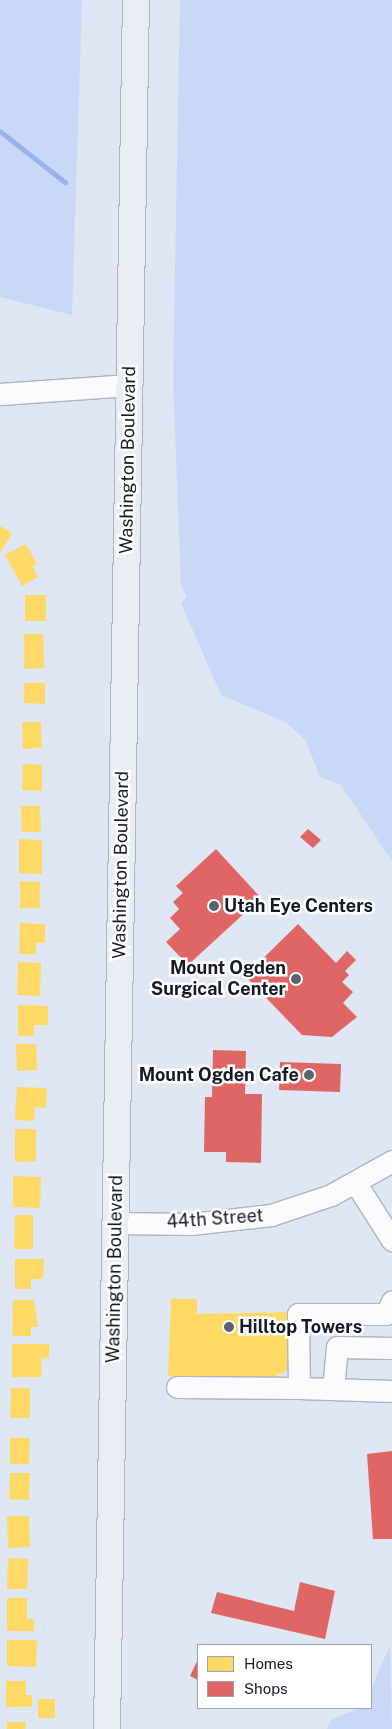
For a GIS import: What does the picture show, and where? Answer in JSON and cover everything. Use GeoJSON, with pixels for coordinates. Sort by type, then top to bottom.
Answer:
{"type":"FeatureCollection","features":[{"type":"Feature","properties":{"kind":"main road","name":"Washington Boulevard"},"geometry":{"type":"LineString","coordinates":[[107,1729],[136,0]]}},
{"type":"Feature","properties":{"kind":"street"},"geometry":{"type":"LineString","coordinates":[[0,394],[130,385]]}},
{"type":"Feature","properties":{"kind":"street","name":"44th Street"},"geometry":{"type":"LineString","coordinates":[[116,1223],[246,1220],[331,1195],[392,1161]]}},
{"type":"Feature","properties":{"kind":"street"},"geometry":{"type":"LineString","coordinates":[[355,1182],[392,1240]]}},
{"type":"Feature","properties":{"kind":"street"},"geometry":{"type":"LineString","coordinates":[[299,1388],[298,1314],[386,1314],[392,1301]]}},
{"type":"Feature","properties":{"kind":"street"},"geometry":{"type":"LineString","coordinates":[[333,1389],[337,1346],[392,1348]]}},
{"type":"Feature","properties":{"kind":"street"},"geometry":{"type":"LineString","coordinates":[[177,1387],[392,1391]]}},
{"type":"Feature","properties":{"kind":"shaded area"},"geometry":{"type":"Polygon","coordinates":[[[0,0],[82,0],[72,315],[0,297],[0,0]]]}},
{"type":"Feature","properties":{"kind":"shaded area"},"geometry":{"type":"Polygon","coordinates":[[[180,0],[392,0],[392,861],[341,785],[320,777],[306,741],[287,723],[221,695],[181,603],[187,597],[181,586],[173,378],[180,0]]]}},
{"type":"Feature","properties":{"kind":"shaded area"},"geometry":{"type":"Polygon","coordinates":[[[390,1645],[392,1729],[327,1729],[331,1720],[357,1709],[372,1709],[372,1688],[390,1645]]]}},
{"type":"Feature","properties":{"kind":"building: Homes"},"geometry":{"type":"Polygon","coordinates":[[[0,526],[12,533],[0,553],[0,526]]]}},
{"type":"Feature","properties":{"kind":"building: Homes"},"geometry":{"type":"Polygon","coordinates":[[[26,544],[37,564],[32,566],[38,577],[22,586],[5,555],[26,544]]]}},
{"type":"Feature","properties":{"kind":"building: Homes"},"geometry":{"type":"Polygon","coordinates":[[[25,595],[46,595],[46,621],[25,621],[25,595]]]}},
{"type":"Feature","properties":{"kind":"building: Homes"},"geometry":{"type":"Polygon","coordinates":[[[24,634],[43,634],[44,668],[24,669],[24,634]]]}},
{"type":"Feature","properties":{"kind":"building: Homes"},"geometry":{"type":"Polygon","coordinates":[[[24,683],[45,683],[45,704],[24,703],[24,683]]]}},
{"type":"Feature","properties":{"kind":"building: Homes"},"geometry":{"type":"Polygon","coordinates":[[[22,722],[41,722],[42,748],[23,749],[22,722]]]}},
{"type":"Feature","properties":{"kind":"building: Homes"},"geometry":{"type":"Polygon","coordinates":[[[23,764],[42,765],[42,791],[22,790],[23,764]]]}},
{"type":"Feature","properties":{"kind":"building: Homes"},"geometry":{"type":"Polygon","coordinates":[[[21,806],[40,806],[41,832],[22,832],[21,806]]]}},
{"type":"Feature","properties":{"kind":"building: Homes"},"geometry":{"type":"Polygon","coordinates":[[[19,839],[42,840],[42,874],[19,873],[19,839]]]}},
{"type":"Feature","properties":{"kind":"building: Homes"},"geometry":{"type":"Polygon","coordinates":[[[20,881],[40,882],[40,908],[20,908],[20,881]]]}},
{"type":"Feature","properties":{"kind":"building: Homes"},"geometry":{"type":"Polygon","coordinates":[[[20,923],[45,924],[45,943],[36,943],[36,954],[19,954],[20,923]]]}},
{"type":"Feature","properties":{"kind":"building: Homes"},"geometry":{"type":"Polygon","coordinates":[[[18,962],[41,963],[40,996],[17,995],[18,962]]]}},
{"type":"Feature","properties":{"kind":"building: Homes"},"geometry":{"type":"Polygon","coordinates":[[[18,1005],[48,1006],[48,1025],[34,1025],[34,1036],[18,1036],[18,1005]]]}},
{"type":"Feature","properties":{"kind":"building: Homes"},"geometry":{"type":"Polygon","coordinates":[[[16,1044],[36,1044],[37,1070],[17,1071],[16,1044]]]}},
{"type":"Feature","properties":{"kind":"building: Homes"},"geometry":{"type":"Polygon","coordinates":[[[17,1087],[47,1088],[46,1108],[35,1107],[34,1121],[15,1120],[17,1087]]]}},
{"type":"Feature","properties":{"kind":"building: Homes"},"geometry":{"type":"Polygon","coordinates":[[[15,1129],[36,1129],[36,1161],[15,1162],[15,1129]]]}},
{"type":"Feature","properties":{"kind":"building: Homes"},"geometry":{"type":"Polygon","coordinates":[[[13,1176],[41,1177],[40,1208],[13,1207],[13,1176]]]}},
{"type":"Feature","properties":{"kind":"building: Homes"},"geometry":{"type":"Polygon","coordinates":[[[15,1215],[33,1215],[33,1249],[14,1249],[15,1215]]]}},
{"type":"Feature","properties":{"kind":"building: Homes"},"geometry":{"type":"Polygon","coordinates":[[[15,1259],[44,1259],[43,1279],[31,1279],[31,1289],[15,1289],[15,1259]]]}},
{"type":"Feature","properties":{"kind":"building: Homes","name":"Hilltop Towers"},"geometry":{"type":"Polygon","coordinates":[[[171,1299],[197,1299],[197,1314],[289,1312],[287,1370],[275,1377],[168,1376],[171,1299]]]}},
{"type":"Feature","properties":{"kind":"building: Homes"},"geometry":{"type":"Polygon","coordinates":[[[13,1300],[34,1300],[38,1327],[31,1327],[31,1336],[12,1336],[13,1300]]]}},
{"type":"Feature","properties":{"kind":"building: Homes"},"geometry":{"type":"Polygon","coordinates":[[[12,1344],[49,1344],[49,1358],[41,1358],[42,1377],[12,1377],[12,1344]]]}},
{"type":"Feature","properties":{"kind":"building: Homes"},"geometry":{"type":"Polygon","coordinates":[[[11,1388],[30,1388],[30,1418],[10,1418],[11,1388]]]}},
{"type":"Feature","properties":{"kind":"building: Homes"},"geometry":{"type":"Polygon","coordinates":[[[10,1438],[30,1438],[29,1464],[10,1464],[10,1438]]]}},
{"type":"Feature","properties":{"kind":"building: Homes"},"geometry":{"type":"Polygon","coordinates":[[[10,1473],[30,1473],[29,1500],[9,1499],[10,1473]]]}},
{"type":"Feature","properties":{"kind":"building: Homes"},"geometry":{"type":"Polygon","coordinates":[[[7,1516],[29,1516],[30,1547],[8,1548],[7,1516]]]}},
{"type":"Feature","properties":{"kind":"building: Homes"},"geometry":{"type":"Polygon","coordinates":[[[8,1558],[28,1559],[27,1589],[7,1589],[8,1558]]]}},
{"type":"Feature","properties":{"kind":"building: Homes"},"geometry":{"type":"Polygon","coordinates":[[[7,1598],[27,1598],[27,1619],[34,1619],[34,1631],[7,1631],[7,1598]]]}},
{"type":"Feature","properties":{"kind":"building: Homes"},"geometry":{"type":"Polygon","coordinates":[[[7,1640],[37,1640],[36,1667],[7,1666],[7,1640]]]}},
{"type":"Feature","properties":{"kind":"building: Homes"},"geometry":{"type":"Polygon","coordinates":[[[6,1681],[26,1681],[26,1695],[32,1695],[32,1707],[6,1707],[6,1681]]]}},
{"type":"Feature","properties":{"kind":"building: Homes"},"geometry":{"type":"Polygon","coordinates":[[[38,1699],[55,1699],[55,1718],[38,1718],[38,1699]]]}},
{"type":"Feature","properties":{"kind":"building: Homes"},"geometry":{"type":"Polygon","coordinates":[[[7,1722],[26,1722],[25,1729],[7,1729],[7,1722]]]}},
{"type":"Feature","properties":{"kind":"building: Shops"},"geometry":{"type":"Polygon","coordinates":[[[308,829],[321,840],[313,848],[300,837],[308,829]]]}},
{"type":"Feature","properties":{"kind":"building: Shops","name":"Utah Eye Centers"},"geometry":{"type":"Polygon","coordinates":[[[216,849],[261,898],[188,965],[166,942],[180,929],[170,918],[179,909],[173,902],[183,893],[176,886],[216,849]]]}},
{"type":"Feature","properties":{"kind":"building: Shops","name":"Mount Ogden Surgical Center"},"geometry":{"type":"Polygon","coordinates":[[[298,924],[336,963],[347,951],[356,960],[345,971],[349,975],[342,982],[353,992],[343,1003],[357,1017],[332,1037],[302,1035],[245,976],[298,924]]]}},
{"type":"Feature","properties":{"kind":"building: Shops"},"geometry":{"type":"Polygon","coordinates":[[[213,1050],[246,1051],[245,1094],[262,1094],[261,1163],[226,1162],[226,1152],[204,1152],[205,1097],[212,1097],[213,1050]]]}},
{"type":"Feature","properties":{"kind":"building: Shops"},"geometry":{"type":"Polygon","coordinates":[[[280,1062],[341,1064],[340,1092],[279,1090],[280,1062]]]}},
{"type":"Feature","properties":{"kind":"building: Shops"},"geometry":{"type":"Polygon","coordinates":[[[392,1451],[392,1539],[373,1539],[367,1454],[392,1451]]]}},
{"type":"Feature","properties":{"kind":"building: Shops"},"geometry":{"type":"Polygon","coordinates":[[[300,1582],[335,1591],[325,1639],[211,1613],[217,1592],[294,1611],[300,1582]]]}},
{"type":"Feature","properties":{"kind":"building: Shops"},"geometry":{"type":"Polygon","coordinates":[[[197,1661],[197,1680],[190,1676],[197,1661]]]}},
{"type":"Feature","properties":{"kind":"waterway"},"geometry":{"type":"LineString","coordinates":[[0,131],[65,182]]}},
{"type":"Feature","properties":{"kind":"place","name":"Utah Eye Centers"},"geometry":{"type":"Point","coordinates":[214,906]}},
{"type":"Feature","properties":{"kind":"place","name":"Mount Ogden Surgical Center"},"geometry":{"type":"Point","coordinates":[296,979]}},
{"type":"Feature","properties":{"kind":"place","name":"Mount Ogden Cafe"},"geometry":{"type":"Point","coordinates":[309,1075]}},
{"type":"Feature","properties":{"kind":"place","name":"Hilltop Towers"},"geometry":{"type":"Point","coordinates":[229,1327]}}]}
